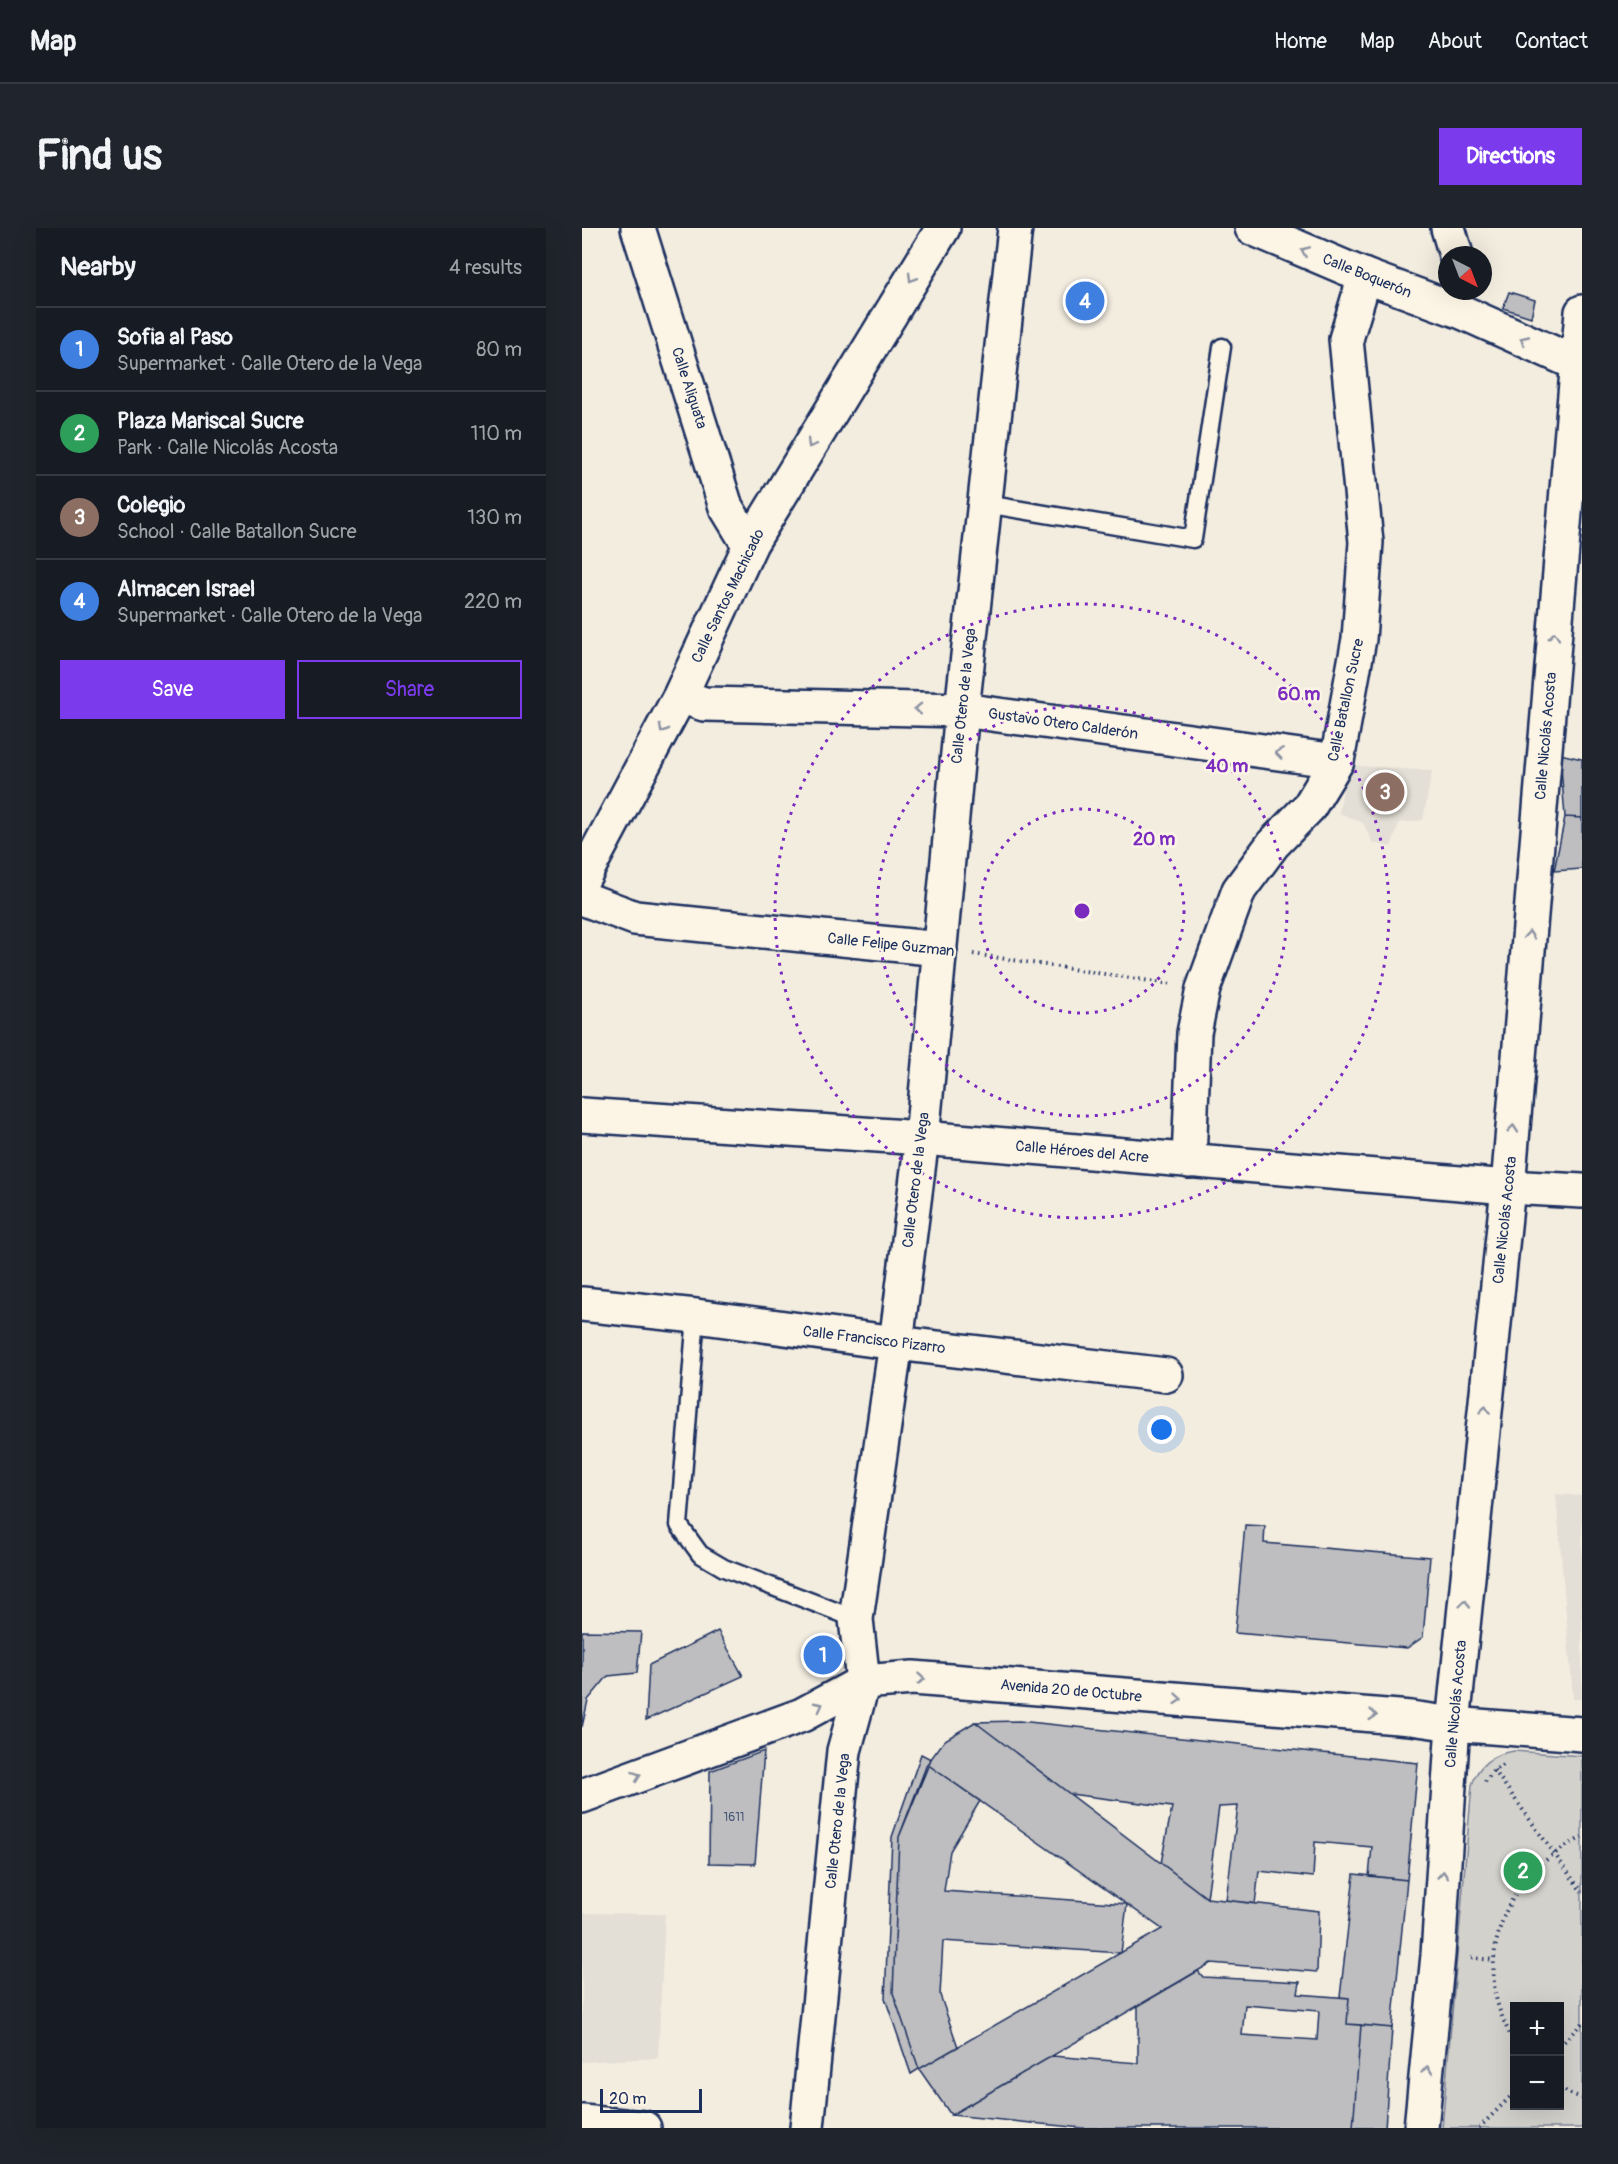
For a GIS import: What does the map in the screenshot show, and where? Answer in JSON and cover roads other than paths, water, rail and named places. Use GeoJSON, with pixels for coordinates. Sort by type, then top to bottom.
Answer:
{"type":"FeatureCollection","features":[{"type":"Feature","properties":{"kind":"street","name":"Calle Aliguata"},"geometry":{"type":"LineString","coordinates":[[638,228],[726,507],[743,535],[751,543]]}},
{"type":"Feature","properties":{"kind":"street","name":"Calle Santos Machicado"},"geometry":{"type":"LineString","coordinates":[[582,880],[681,696],[751,543],[943,228]]}},
{"type":"Feature","properties":{"kind":"street","name":"Calle Otero de la Vega"},"geometry":{"type":"LineString","coordinates":[[807,2128],[844,1751],[863,1683],[856,1619],[896,1343],[922,1138],[962,710],[1015,228]]}},
{"type":"Feature","properties":{"kind":"street","name":"Calle Boquerón"},"geometry":{"type":"LineString","coordinates":[[1252,228],[1365,276],[1462,301],[1580,365]]}},
{"type":"Feature","properties":{"kind":"street"},"geometry":{"type":"LineString","coordinates":[[1448,228],[1453,246]]}},
{"type":"Feature","properties":{"kind":"street","name":"Calle Batallon Sucre"},"geometry":{"type":"LineString","coordinates":[[1189,1161],[1194,1033],[1203,989],[1239,890],[1274,844],[1309,807],[1336,761],[1359,639],[1366,542],[1346,339],[1365,276]]}},
{"type":"Feature","properties":{"kind":"street","name":"Calle Nicolás Acosta"},"geometry":{"type":"LineString","coordinates":[[1421,2128],[1438,1955],[1453,1724],[1508,1187],[1580,365],[1582,312]]}},
{"type":"Feature","properties":{"kind":"street","name":"Gustavo Otero Calderón"},"geometry":{"type":"LineString","coordinates":[[681,696],[704,704],[962,710],[1336,761]]}},
{"type":"Feature","properties":{"kind":"street","name":"Calle Felipe Guzman"},"geometry":{"type":"LineString","coordinates":[[582,898],[635,918],[940,949]]}},
{"type":"Feature","properties":{"kind":"street","name":"Calle Héroes del Acre"},"geometry":{"type":"LineString","coordinates":[[582,1115],[922,1138],[1508,1187],[1582,1191]]}},
{"type":"Feature","properties":{"kind":"street","name":"Calle Francisco Pizarro"},"geometry":{"type":"LineString","coordinates":[[582,1304],[696,1316],[896,1343],[1166,1375]]}},
{"type":"Feature","properties":{"kind":"street","name":"Avenida 20 de Octubre"},"geometry":{"type":"LineString","coordinates":[[582,1796],[802,1715],[863,1683],[913,1678],[1582,1734]]}},
{"type":"Feature","properties":{"kind":"street"},"geometry":{"type":"LineString","coordinates":[[582,2122],[644,2128]]}},
{"type":"Feature","properties":{"kind":"lane"},"geometry":{"type":"LineString","coordinates":[[986,504],[1193,539],[1222,346]]}},
{"type":"Feature","properties":{"kind":"lane"},"geometry":{"type":"LineString","coordinates":[[696,1316],[680,1525],[700,1554],[724,1568],[856,1619]]}},
{"type":"Feature","properties":{"kind":"place","name":"Almacen Israel"},"geometry":{"type":"Point","coordinates":[1085,301]}},
{"type":"Feature","properties":{"kind":"place","name":"Colegio"},"geometry":{"type":"Point","coordinates":[1385,792]}},
{"type":"Feature","properties":{"kind":"place","name":"Sofia al Paso"},"geometry":{"type":"Point","coordinates":[823,1655]}},
{"type":"Feature","properties":{"kind":"place","name":"Plaza Mariscal Sucre"},"geometry":{"type":"Point","coordinates":[1523,1871]}}]}
